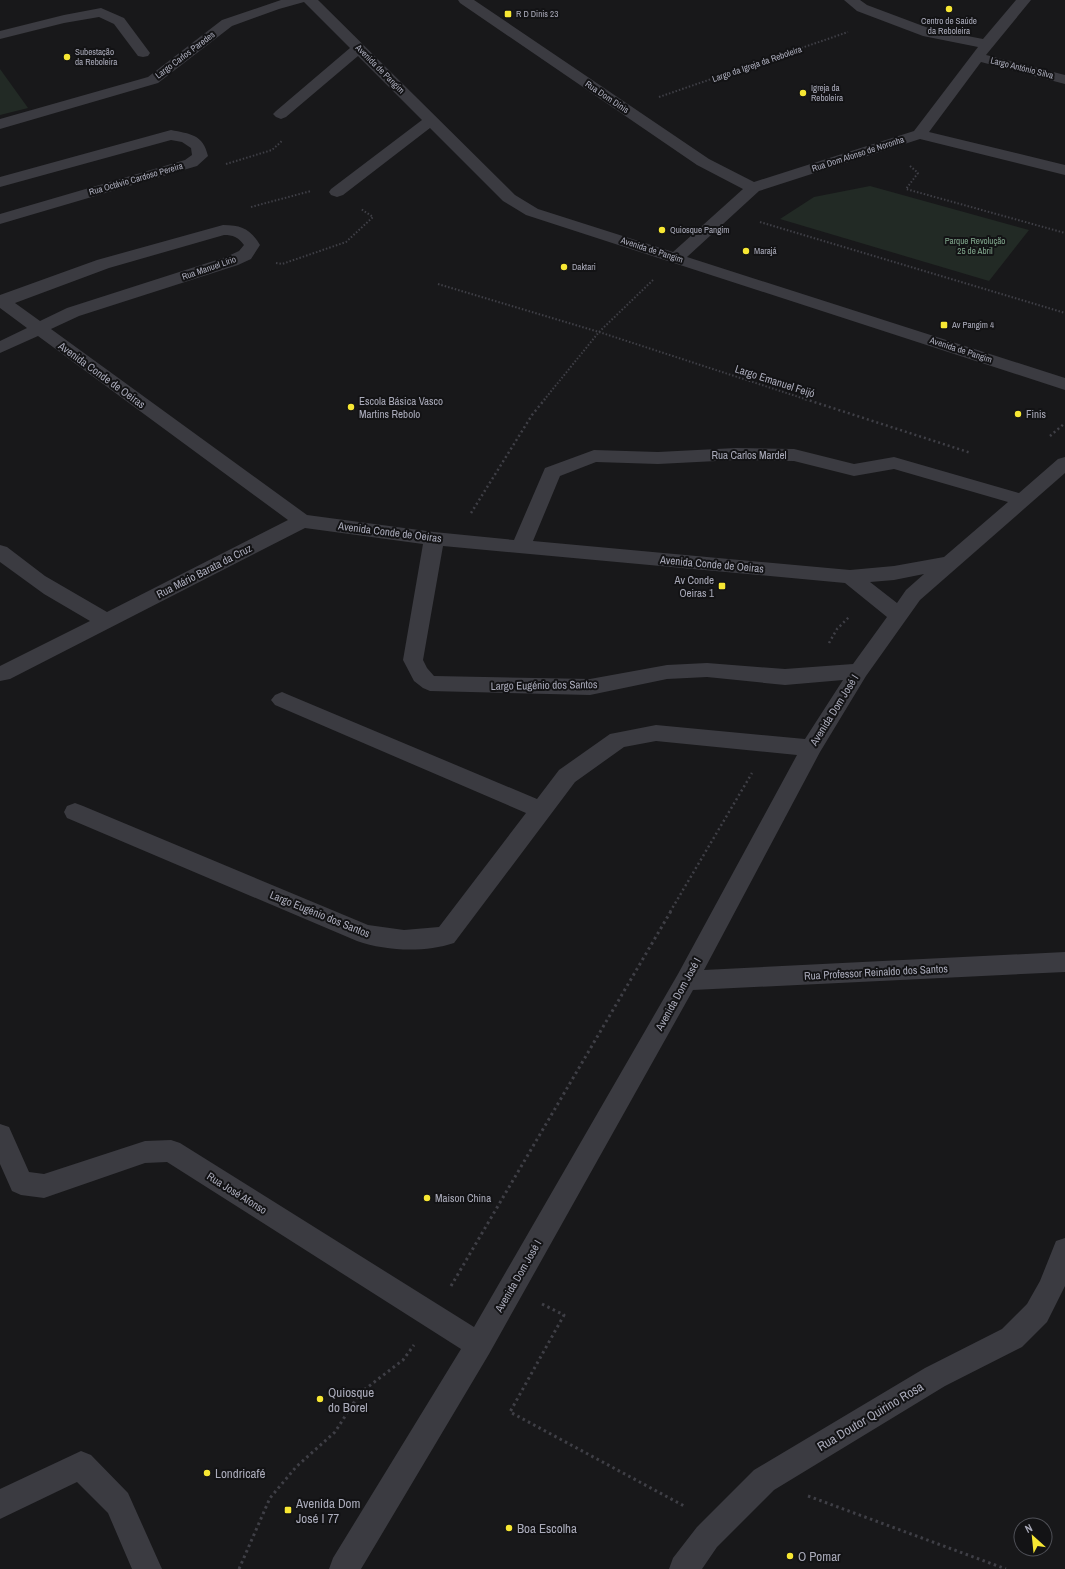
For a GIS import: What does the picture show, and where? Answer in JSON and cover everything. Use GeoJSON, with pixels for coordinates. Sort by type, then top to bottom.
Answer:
{"type":"FeatureCollection","features":[{"type":"Feature","properties":{"kind":"street","name":"Avenida de Pangim"},"geometry":{"type":"LineString","coordinates":[[309,0],[509,198],[532,212],[1065,384]]}},
{"type":"Feature","properties":{"kind":"street","name":"Largo Carlos Paredes"},"geometry":{"type":"LineString","coordinates":[[0,124],[153,80],[227,23],[274,6],[309,0]]}},
{"type":"Feature","properties":{"kind":"street","name":"Rua Dom Dinis"},"geometry":{"type":"LineString","coordinates":[[465,0],[703,162],[753,188]]}},
{"type":"Feature","properties":{"kind":"street"},"geometry":{"type":"LineString","coordinates":[[851,0],[862,8],[928,33],[987,44]]}},
{"type":"Feature","properties":{"kind":"street"},"geometry":{"type":"LineString","coordinates":[[919,134],[987,44],[1024,0]]}},
{"type":"Feature","properties":{"kind":"street"},"geometry":{"type":"LineString","coordinates":[[0,35],[64,19],[100,6],[119,21],[143,53]]}},
{"type":"Feature","properties":{"kind":"street"},"geometry":{"type":"LineString","coordinates":[[281,114],[359,48]]}},
{"type":"Feature","properties":{"kind":"street","name":"Largo António Silva"},"geometry":{"type":"LineString","coordinates":[[978,57],[1065,80]]}},
{"type":"Feature","properties":{"kind":"street"},"geometry":{"type":"LineString","coordinates":[[337,192],[431,120]]}},
{"type":"Feature","properties":{"kind":"street","name":"Rua Dom Afonso de Noronha"},"geometry":{"type":"LineString","coordinates":[[676,258],[753,188],[919,134],[1065,170]]}},
{"type":"Feature","properties":{"kind":"street","name":"Rua Octávio Cardoso Pereira"},"geometry":{"type":"LineString","coordinates":[[0,182],[170,135],[187,138],[198,146],[200,156],[191,163],[0,219]]}},
{"type":"Feature","properties":{"kind":"street","name":"Rua Manuel Lírio"},"geometry":{"type":"LineString","coordinates":[[0,301],[103,264],[223,230],[234,230],[246,235],[252,245],[245,255],[232,261],[73,312],[0,348]]}},
{"type":"Feature","properties":{"kind":"street","name":"Avenida Conde de Oeiras"},"geometry":{"type":"LineString","coordinates":[[0,301],[302,521],[521,547],[850,577],[894,573],[950,563]]}},
{"type":"Feature","properties":{"kind":"street","name":"Rua Carlos Mardel"},"geometry":{"type":"LineString","coordinates":[[521,547],[552,472],[594,456],[658,458],[736,454],[794,455],[854,470],[894,463],[1022,500]]}},
{"type":"Feature","properties":{"kind":"street","name":"Avenida Dom José I"},"geometry":{"type":"LineString","coordinates":[[344,1569],[479,1345],[686,981],[810,748],[859,671],[913,595],[1065,463]]}},
{"type":"Feature","properties":{"kind":"street","name":"Rua Mário Barata da Cruz"},"geometry":{"type":"LineString","coordinates":[[0,674],[3,674],[302,521]]}},
{"type":"Feature","properties":{"kind":"street","name":"Largo Eugénio dos Santos"},"geometry":{"type":"LineString","coordinates":[[444,539],[413,660],[417,672],[430,684],[590,687],[667,672],[707,670],[785,677],[859,671]]}},
{"type":"Feature","properties":{"kind":"street"},"geometry":{"type":"LineString","coordinates":[[0,552],[22,570],[66,600],[106,621]]}},
{"type":"Feature","properties":{"kind":"street"},"geometry":{"type":"LineString","coordinates":[[850,577],[898,615]]}},
{"type":"Feature","properties":{"kind":"street"},"geometry":{"type":"LineString","coordinates":[[282,700],[541,810]]}},
{"type":"Feature","properties":{"kind":"street","name":"Largo Eugénio dos Santos"},"geometry":{"type":"LineString","coordinates":[[75,812],[365,934],[404,940],[446,936],[567,776],[618,740],[656,733],[810,748]]}},
{"type":"Feature","properties":{"kind":"street","name":"Rua Professor Reinaldo dos Santos"},"geometry":{"type":"LineString","coordinates":[[686,981],[1065,962]]}},
{"type":"Feature","properties":{"kind":"street","name":"Rua José Afonso"},"geometry":{"type":"LineString","coordinates":[[0,1134],[21,1183],[44,1186],[145,1152],[171,1151],[479,1345]]}},
{"type":"Feature","properties":{"kind":"street","name":"Rua Doutor Quirino Rosa"},"geometry":{"type":"LineString","coordinates":[[684,1569],[707,1537],[764,1480],[935,1378],[1012,1338],[1058,1289],[1065,1250]]}},
{"type":"Feature","properties":{"kind":"street"},"geometry":{"type":"LineString","coordinates":[[0,1504],[81,1465],[118,1504],[147,1569]]}},
{"type":"Feature","properties":{"kind":"path","name":"Largo da Igreja da Reboleira"},"geometry":{"type":"LineString","coordinates":[[625,109],[889,18]]}},
{"type":"Feature","properties":{"kind":"path"},"geometry":{"type":"LineString","coordinates":[[885,145],[918,173],[906,189],[1065,233]]}},
{"type":"Feature","properties":{"kind":"path"},"geometry":{"type":"LineString","coordinates":[[229,164],[272,150]]}},
{"type":"Feature","properties":{"kind":"path"},"geometry":{"type":"LineString","coordinates":[[252,206],[307,191]]}},
{"type":"Feature","properties":{"kind":"path"},"geometry":{"type":"LineString","coordinates":[[282,264],[346,242],[373,217],[337,192]]}},
{"type":"Feature","properties":{"kind":"path"},"geometry":{"type":"LineString","coordinates":[[727,212],[1065,313]]}},
{"type":"Feature","properties":{"kind":"path"},"geometry":{"type":"LineString","coordinates":[[444,539],[532,415],[599,332],[676,258]]}},
{"type":"Feature","properties":{"kind":"path","name":"Largo Emanuel Feijó"},"geometry":{"type":"LineString","coordinates":[[438,284],[599,332],[976,455]]}},
{"type":"Feature","properties":{"kind":"path"},"geometry":{"type":"LineString","coordinates":[[1048,438],[1065,423]]}},
{"type":"Feature","properties":{"kind":"path"},"geometry":{"type":"LineString","coordinates":[[810,674],[837,629],[873,594]]}},
{"type":"Feature","properties":{"kind":"path"},"geometry":{"type":"LineString","coordinates":[[239,1569],[270,1498],[296,1467],[335,1432],[360,1393],[403,1360],[433,1317],[770,744]]}},
{"type":"Feature","properties":{"kind":"path"},"geometry":{"type":"LineString","coordinates":[[511,1289],[564,1315],[510,1412],[720,1525]]}},
{"type":"Feature","properties":{"kind":"path"},"geometry":{"type":"LineString","coordinates":[[764,1480],[1006,1569]]}},
{"type":"Feature","properties":{"kind":"green space"},"geometry":{"type":"Polygon","coordinates":[[[0,69],[28,108],[0,115],[0,69]]]}},
{"type":"Feature","properties":{"kind":"green space","name":"Parque Revolução 25 de Abril"},"geometry":{"type":"Polygon","coordinates":[[[870,186],[1029,230],[989,281],[780,219],[814,197],[870,186]]]}},
{"type":"Feature","properties":{"kind":"place","name":"Centro de Saúde da Reboleira"},"geometry":{"type":"Point","coordinates":[949,9]}},
{"type":"Feature","properties":{"kind":"place","name":"R D Dinis 23"},"geometry":{"type":"Point","coordinates":[508,14]}},
{"type":"Feature","properties":{"kind":"place","name":"Subestação da Reboleira"},"geometry":{"type":"Point","coordinates":[67,57]}},
{"type":"Feature","properties":{"kind":"place","name":"Igreja da Reboleira"},"geometry":{"type":"Point","coordinates":[803,93]}},
{"type":"Feature","properties":{"kind":"place","name":"Quiosque Pangim"},"geometry":{"type":"Point","coordinates":[662,230]}},
{"type":"Feature","properties":{"kind":"place","name":"Marajá"},"geometry":{"type":"Point","coordinates":[746,251]}},
{"type":"Feature","properties":{"kind":"place","name":"Daktari"},"geometry":{"type":"Point","coordinates":[564,267]}},
{"type":"Feature","properties":{"kind":"place","name":"Av Pangim 4"},"geometry":{"type":"Point","coordinates":[944,325]}},
{"type":"Feature","properties":{"kind":"place","name":"Escola Básica Vasco Martins Rebolo"},"geometry":{"type":"Point","coordinates":[351,407]}},
{"type":"Feature","properties":{"kind":"place","name":"Finis"},"geometry":{"type":"Point","coordinates":[1018,414]}},
{"type":"Feature","properties":{"kind":"place","name":"Av Conde Oeiras 1"},"geometry":{"type":"Point","coordinates":[722,586]}},
{"type":"Feature","properties":{"kind":"place","name":"Maison China"},"geometry":{"type":"Point","coordinates":[427,1198]}},
{"type":"Feature","properties":{"kind":"place","name":"Quiosque do Borel"},"geometry":{"type":"Point","coordinates":[320,1399]}},
{"type":"Feature","properties":{"kind":"place","name":"Londricafé"},"geometry":{"type":"Point","coordinates":[207,1473]}},
{"type":"Feature","properties":{"kind":"place","name":"Avenida Dom José I 77"},"geometry":{"type":"Point","coordinates":[288,1510]}},
{"type":"Feature","properties":{"kind":"place","name":"Boa Escolha"},"geometry":{"type":"Point","coordinates":[509,1528]}},
{"type":"Feature","properties":{"kind":"place","name":"O Pomar"},"geometry":{"type":"Point","coordinates":[790,1556]}}]}
